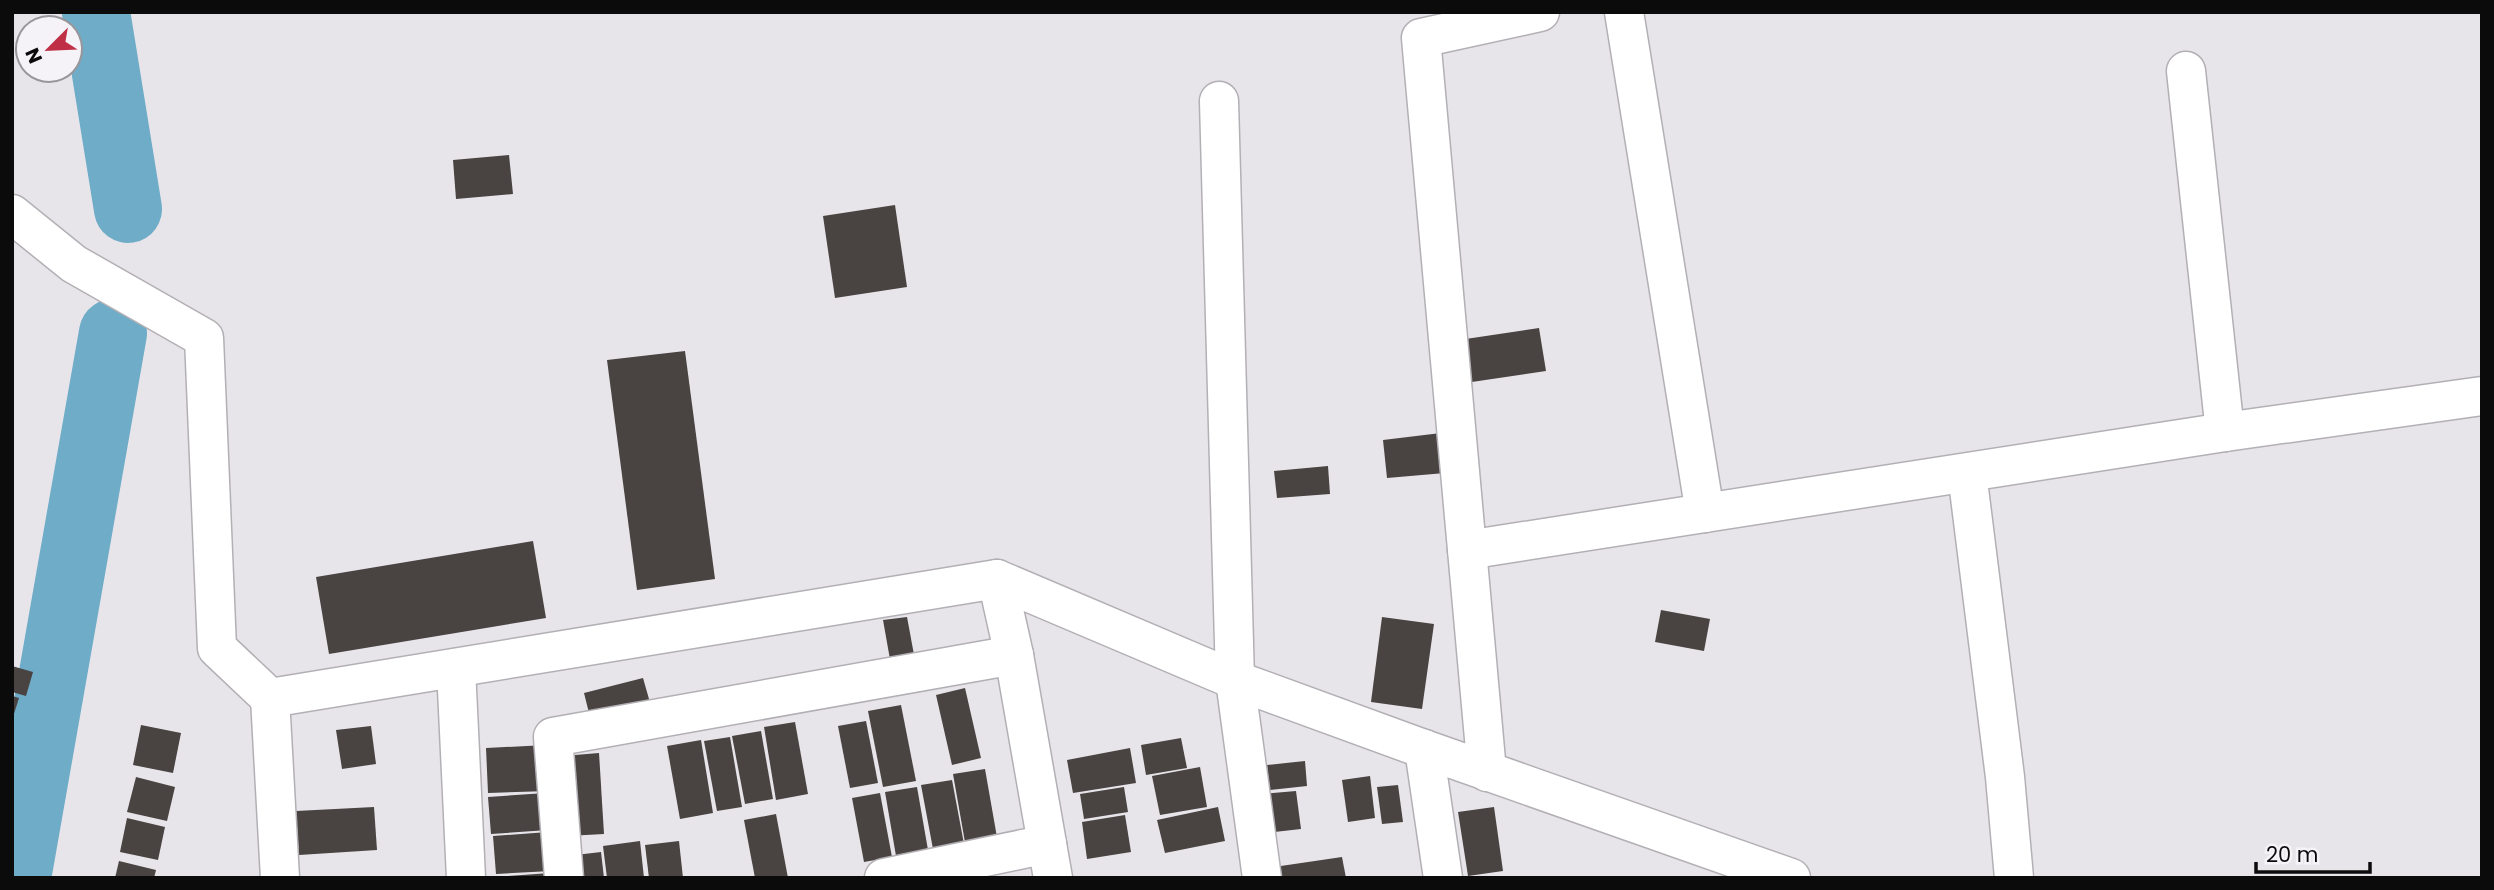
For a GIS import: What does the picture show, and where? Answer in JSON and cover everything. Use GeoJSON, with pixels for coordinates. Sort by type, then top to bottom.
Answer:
{"type":"FeatureCollection","features":[{"type":"Feature","properties":{"kind":"street"},"geometry":{"type":"LineString","coordinates":[[1487,772],[1421,38],[1540,12]]}},
{"type":"Feature","properties":{"kind":"street"},"geometry":{"type":"LineString","coordinates":[[1623,12],[1705,513]]}},
{"type":"Feature","properties":{"kind":"street"},"geometry":{"type":"LineString","coordinates":[[2186,71],[2225,432]]}},
{"type":"Feature","properties":{"kind":"street"},"geometry":{"type":"LineString","coordinates":[[1219,101],[1234,680],[1262,878]]}},
{"type":"Feature","properties":{"kind":"street"},"geometry":{"type":"LineString","coordinates":[[12,214],[74,264],[205,338],[217,648],[270,698],[280,878]]}},
{"type":"Feature","properties":{"kind":"street"},"geometry":{"type":"LineString","coordinates":[[1467,550],[2225,432],[2482,396]]}},
{"type":"Feature","properties":{"kind":"street"},"geometry":{"type":"LineString","coordinates":[[1968,473],[2005,777],[2014,878]]}},
{"type":"Feature","properties":{"kind":"street"},"geometry":{"type":"LineString","coordinates":[[884,878],[1050,861],[1014,655],[997,579]]}},
{"type":"Feature","properties":{"kind":"street"},"geometry":{"type":"LineString","coordinates":[[270,698],[997,579],[1234,680],[1424,750],[1791,878]]}},
{"type":"Feature","properties":{"kind":"street"},"geometry":{"type":"LineString","coordinates":[[564,878],[553,737],[1014,655]]}},
{"type":"Feature","properties":{"kind":"street"},"geometry":{"type":"LineString","coordinates":[[456,668],[466,878]]}},
{"type":"Feature","properties":{"kind":"street"},"geometry":{"type":"LineString","coordinates":[[1424,750],[1443,878]]}},
{"type":"Feature","properties":{"kind":"building"},"geometry":{"type":"Polygon","coordinates":[[[509,155],[513,194],[456,199],[453,160],[509,155]]]}},
{"type":"Feature","properties":{"kind":"building"},"geometry":{"type":"Polygon","coordinates":[[[895,205],[907,287],[835,298],[823,216],[895,205]]]}},
{"type":"Feature","properties":{"kind":"building"},"geometry":{"type":"Polygon","coordinates":[[[1539,328],[1546,371],[1465,383],[1459,340],[1539,328]]]}},
{"type":"Feature","properties":{"kind":"building"},"geometry":{"type":"Polygon","coordinates":[[[685,351],[715,579],[637,590],[607,360],[685,351]]]}},
{"type":"Feature","properties":{"kind":"building"},"geometry":{"type":"Polygon","coordinates":[[[1441,433],[1445,473],[1387,478],[1383,440],[1441,433]]]}},
{"type":"Feature","properties":{"kind":"building"},"geometry":{"type":"Polygon","coordinates":[[[1328,466],[1330,494],[1277,498],[1274,471],[1328,466]]]}},
{"type":"Feature","properties":{"kind":"building"},"geometry":{"type":"Polygon","coordinates":[[[533,541],[546,618],[329,654],[316,577],[533,541]]]}},
{"type":"Feature","properties":{"kind":"building"},"geometry":{"type":"Polygon","coordinates":[[[1661,610],[1710,619],[1704,651],[1655,642],[1661,610]]]}},
{"type":"Feature","properties":{"kind":"building"},"geometry":{"type":"Polygon","coordinates":[[[907,617],[915,660],[891,665],[883,620],[907,617]]]}},
{"type":"Feature","properties":{"kind":"building"},"geometry":{"type":"Polygon","coordinates":[[[1382,617],[1434,624],[1422,709],[1371,702],[1382,617]]]}},
{"type":"Feature","properties":{"kind":"building"},"geometry":{"type":"Polygon","coordinates":[[[12,666],[33,672],[26,696],[12,692],[12,666]]]}},
{"type":"Feature","properties":{"kind":"building"},"geometry":{"type":"Polygon","coordinates":[[[643,678],[651,706],[591,721],[584,693],[643,678]]]}},
{"type":"Feature","properties":{"kind":"building"},"geometry":{"type":"Polygon","coordinates":[[[965,688],[981,758],[952,765],[936,695],[965,688]]]}},
{"type":"Feature","properties":{"kind":"building"},"geometry":{"type":"Polygon","coordinates":[[[12,696],[19,698],[13,717],[12,717],[12,696]]]}},
{"type":"Feature","properties":{"kind":"building"},"geometry":{"type":"Polygon","coordinates":[[[901,705],[916,781],[883,787],[868,711],[901,705]]]}},
{"type":"Feature","properties":{"kind":"building"},"geometry":{"type":"Polygon","coordinates":[[[866,721],[878,783],[850,788],[838,726],[866,721]]]}},
{"type":"Feature","properties":{"kind":"building"},"geometry":{"type":"Polygon","coordinates":[[[795,722],[808,794],[776,800],[764,727],[795,722]]]}},
{"type":"Feature","properties":{"kind":"building"},"geometry":{"type":"Polygon","coordinates":[[[141,725],[181,733],[173,773],[133,765],[141,725]]]}},
{"type":"Feature","properties":{"kind":"building"},"geometry":{"type":"Polygon","coordinates":[[[371,726],[376,764],[342,769],[336,730],[371,726]]]}},
{"type":"Feature","properties":{"kind":"building"},"geometry":{"type":"Polygon","coordinates":[[[761,731],[773,799],[745,804],[732,736],[761,731]]]}},
{"type":"Feature","properties":{"kind":"building"},"geometry":{"type":"Polygon","coordinates":[[[730,737],[742,807],[717,811],[704,741],[730,737]]]}},
{"type":"Feature","properties":{"kind":"building"},"geometry":{"type":"Polygon","coordinates":[[[1181,738],[1187,768],[1146,775],[1141,745],[1181,738]]]}},
{"type":"Feature","properties":{"kind":"building"},"geometry":{"type":"Polygon","coordinates":[[[701,740],[713,813],[680,819],[667,746],[701,740]]]}},
{"type":"Feature","properties":{"kind":"building"},"geometry":{"type":"Polygon","coordinates":[[[546,745],[549,791],[488,793],[486,748],[546,745]]]}},
{"type":"Feature","properties":{"kind":"building"},"geometry":{"type":"Polygon","coordinates":[[[1130,748],[1136,783],[1073,793],[1067,760],[1130,748]]]}},
{"type":"Feature","properties":{"kind":"building"},"geometry":{"type":"Polygon","coordinates":[[[599,753],[604,834],[568,836],[563,756],[599,753]]]}},
{"type":"Feature","properties":{"kind":"building"},"geometry":{"type":"Polygon","coordinates":[[[1305,761],[1307,786],[1270,790],[1267,765],[1305,761]]]}},
{"type":"Feature","properties":{"kind":"building"},"geometry":{"type":"Polygon","coordinates":[[[1200,767],[1207,807],[1160,815],[1152,776],[1200,767]]]}},
{"type":"Feature","properties":{"kind":"building"},"geometry":{"type":"Polygon","coordinates":[[[985,769],[998,843],[966,848],[953,774],[985,769]]]}},
{"type":"Feature","properties":{"kind":"building"},"geometry":{"type":"Polygon","coordinates":[[[1370,776],[1375,818],[1348,822],[1342,780],[1370,776]]]}},
{"type":"Feature","properties":{"kind":"building"},"geometry":{"type":"Polygon","coordinates":[[[136,777],[175,787],[167,821],[127,812],[136,777]]]}},
{"type":"Feature","properties":{"kind":"building"},"geometry":{"type":"Polygon","coordinates":[[[952,780],[964,844],[933,849],[921,785],[952,780]]]}},
{"type":"Feature","properties":{"kind":"building"},"geometry":{"type":"Polygon","coordinates":[[[1398,785],[1403,822],[1382,824],[1377,787],[1398,785]]]}},
{"type":"Feature","properties":{"kind":"building"},"geometry":{"type":"Polygon","coordinates":[[[917,787],[928,850],[896,856],[885,792],[917,787]]]}},
{"type":"Feature","properties":{"kind":"building"},"geometry":{"type":"Polygon","coordinates":[[[1124,787],[1128,812],[1084,819],[1080,794],[1124,787]]]}},
{"type":"Feature","properties":{"kind":"building"},"geometry":{"type":"Polygon","coordinates":[[[1296,791],[1301,829],[1265,833],[1261,794],[1296,791]]]}},
{"type":"Feature","properties":{"kind":"building"},"geometry":{"type":"Polygon","coordinates":[[[546,793],[548,830],[491,834],[488,797],[546,793]]]}},
{"type":"Feature","properties":{"kind":"building"},"geometry":{"type":"Polygon","coordinates":[[[880,793],[892,857],[864,862],[852,798],[880,793]]]}},
{"type":"Feature","properties":{"kind":"building"},"geometry":{"type":"Polygon","coordinates":[[[374,807],[377,850],[299,855],[296,811],[374,807]]]}},
{"type":"Feature","properties":{"kind":"building"},"geometry":{"type":"Polygon","coordinates":[[[1218,807],[1225,841],[1165,853],[1157,820],[1218,807]]]}},
{"type":"Feature","properties":{"kind":"building"},"geometry":{"type":"Polygon","coordinates":[[[1494,807],[1503,871],[1468,876],[1458,812],[1494,807]]]}},
{"type":"Feature","properties":{"kind":"building"},"geometry":{"type":"Polygon","coordinates":[[[776,814],[788,878],[755,878],[744,820],[776,814]]]}},
{"type":"Feature","properties":{"kind":"building"},"geometry":{"type":"Polygon","coordinates":[[[1125,815],[1131,852],[1087,859],[1082,822],[1125,815]]]}},
{"type":"Feature","properties":{"kind":"building"},"geometry":{"type":"Polygon","coordinates":[[[127,818],[165,827],[158,860],[120,852],[127,818]]]}},
{"type":"Feature","properties":{"kind":"building"},"geometry":{"type":"Polygon","coordinates":[[[548,832],[551,871],[496,874],[493,836],[548,832]]]}},
{"type":"Feature","properties":{"kind":"building"},"geometry":{"type":"Polygon","coordinates":[[[640,841],[644,878],[607,878],[603,846],[640,841]]]}},
{"type":"Feature","properties":{"kind":"building"},"geometry":{"type":"Polygon","coordinates":[[[679,841],[683,878],[649,878],[645,845],[679,841]]]}},
{"type":"Feature","properties":{"kind":"building"},"geometry":{"type":"Polygon","coordinates":[[[601,852],[604,878],[569,878],[567,856],[601,852]]]}},
{"type":"Feature","properties":{"kind":"building"},"geometry":{"type":"Polygon","coordinates":[[[1342,857],[1346,878],[1276,878],[1274,867],[1342,857]]]}},
{"type":"Feature","properties":{"kind":"building"},"geometry":{"type":"Polygon","coordinates":[[[119,861],[156,870],[154,878],[115,878],[119,861]]]}},
{"type":"Feature","properties":{"kind":"building"},"geometry":{"type":"Polygon","coordinates":[[[550,873],[551,878],[508,878],[508,876],[550,873]]]}},
{"type":"Feature","properties":{"kind":"waterway"},"geometry":{"type":"LineString","coordinates":[[96,12],[128,209]]}},
{"type":"Feature","properties":{"kind":"waterway"},"geometry":{"type":"LineString","coordinates":[[17,878],[113,333]]}}]}
